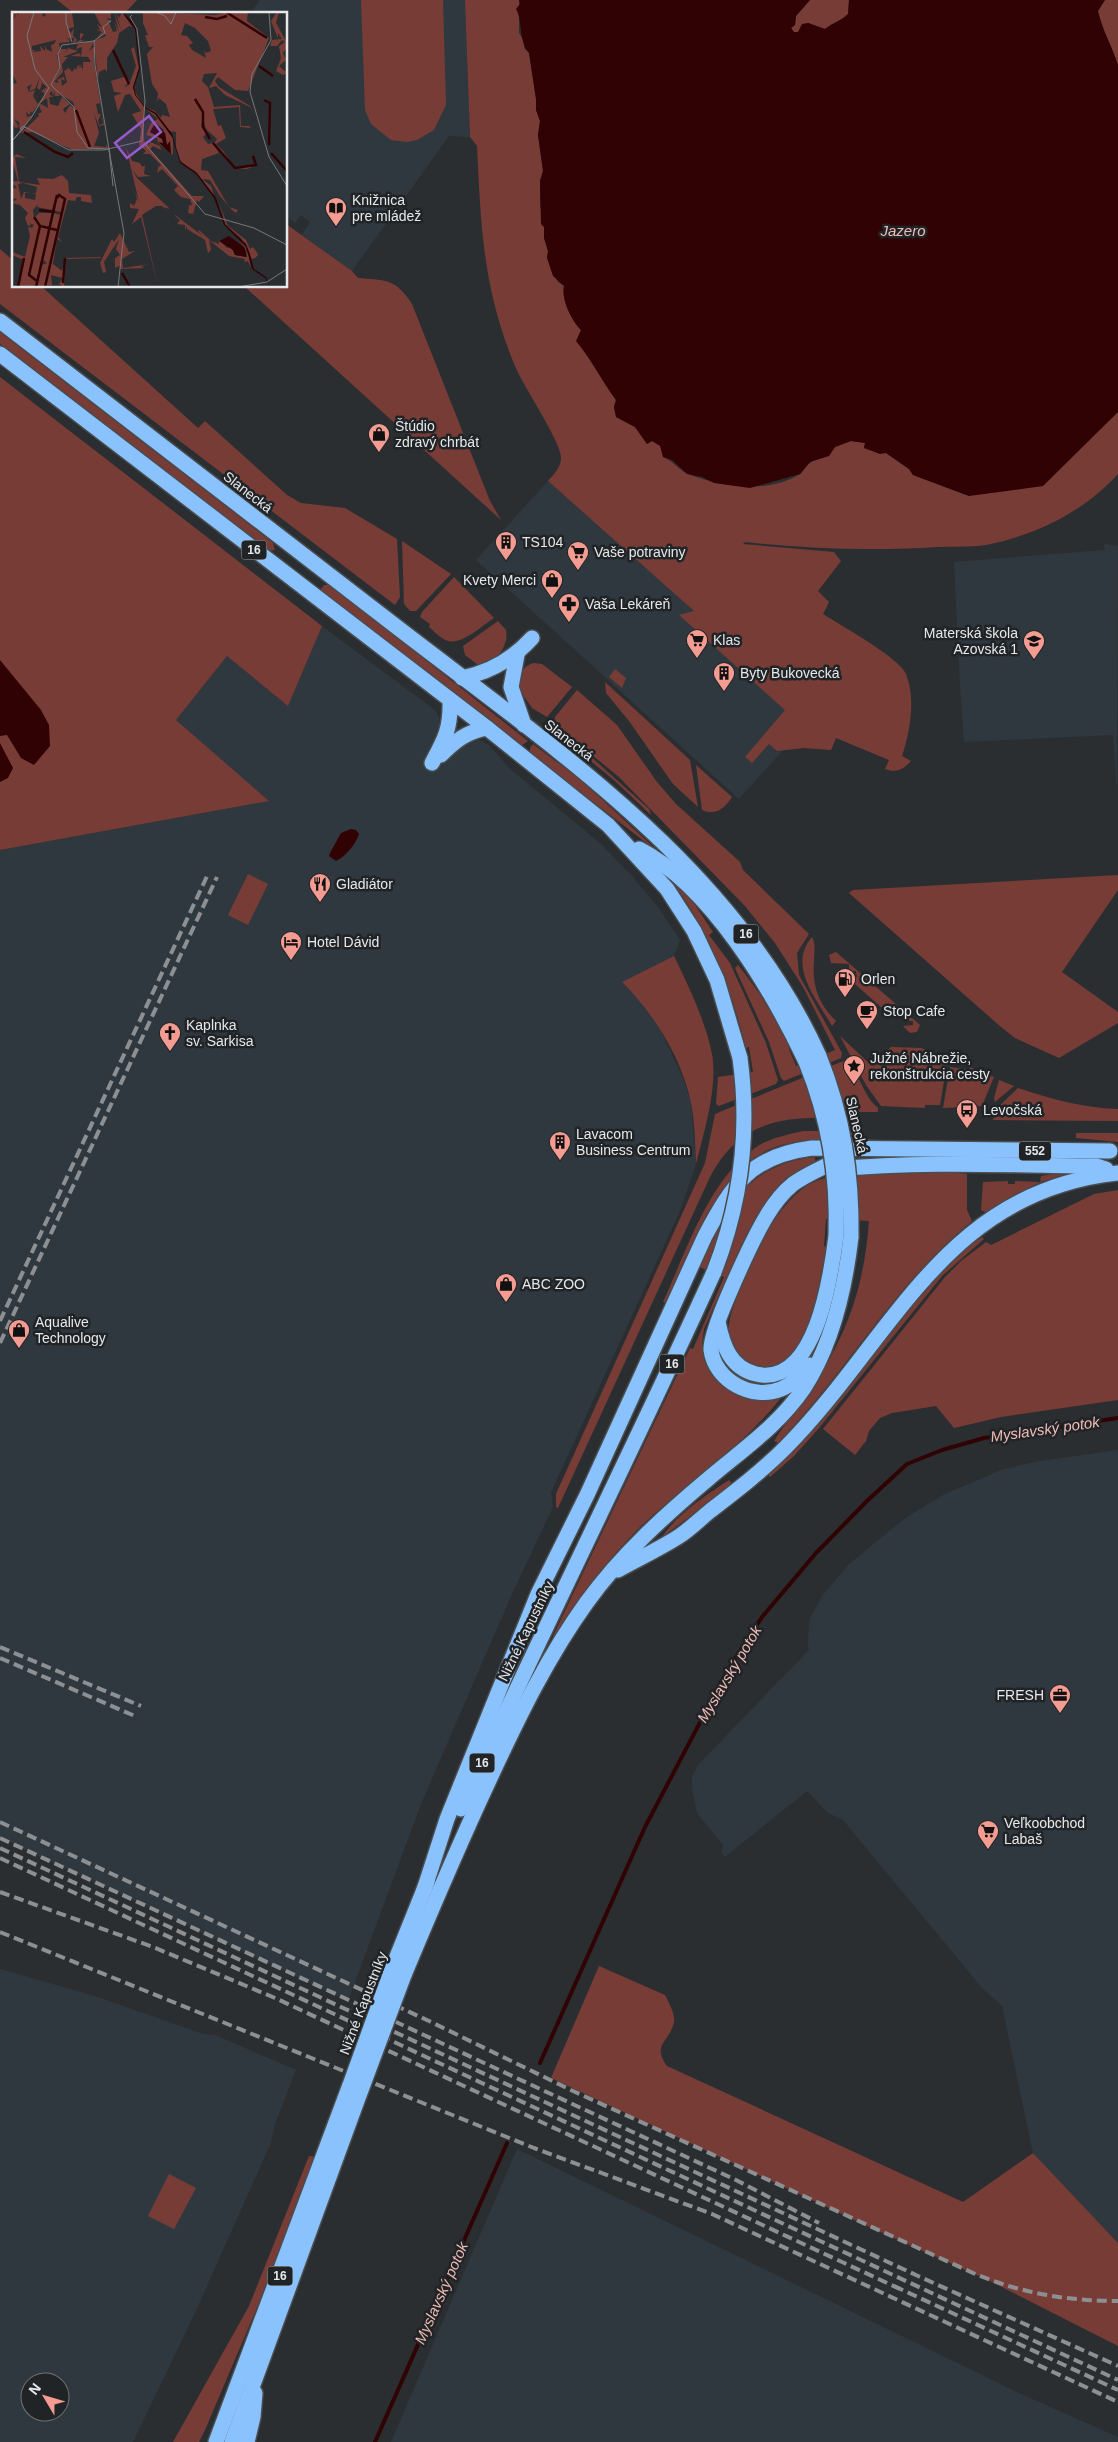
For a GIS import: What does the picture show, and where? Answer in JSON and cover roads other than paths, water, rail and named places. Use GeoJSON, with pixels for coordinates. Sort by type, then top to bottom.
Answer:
{"type":"FeatureCollection","features":[{"type":"Feature","properties":{"kind":"highway","name":"Slanecká"},"geometry":{"type":"LineString","coordinates":[[0,321],[524,726],[649,828],[716,897],[761,953],[805,1025],[813,1059]]}},
{"type":"Feature","properties":{"kind":"highway","name":"16"},"geometry":{"type":"LineString","coordinates":[[0,354],[487,728],[588,807],[628,844]]}},
{"type":"Feature","properties":{"kind":"highway"},"geometry":{"type":"LineString","coordinates":[[462,678],[484,673],[517,655],[532,638]]}},
{"type":"Feature","properties":{"kind":"highway"},"geometry":{"type":"LineString","coordinates":[[517,655],[511,687],[524,726]]}},
{"type":"Feature","properties":{"kind":"highway"},"geometry":{"type":"LineString","coordinates":[[450,700],[451,720],[448,732],[432,763],[459,738],[471,731],[487,728]]}},
{"type":"Feature","properties":{"kind":"highway"},"geometry":{"type":"LineString","coordinates":[[628,844],[661,861],[692,891],[721,924],[763,982],[792,1032],[813,1059],[834,1160],[837,1204],[844,1236],[831,1270],[819,1319],[805,1347],[789,1367],[776,1374],[761,1375],[740,1368],[728,1354],[718,1322]]}},
{"type":"Feature","properties":{"kind":"highway","name":"Nižné Kapustníky"},"geometry":{"type":"LineString","coordinates":[[232,2442],[355,2088],[398,1972],[424,1890],[506,1709],[630,1455],[714,1272],[735,1208],[743,1160],[745,1112],[740,1058],[720,987],[694,931],[667,889],[628,844]]}},
{"type":"Feature","properties":{"kind":"highway"},"geometry":{"type":"LineString","coordinates":[[424,1890],[447,1819],[538,1594],[587,1495],[716,1217],[727,1198],[748,1173],[771,1158],[812,1148],[858,1149]]}},
{"type":"Feature","properties":{"kind":"highway"},"geometry":{"type":"LineString","coordinates":[[822,1350],[799,1378],[781,1389],[767,1393],[752,1392],[731,1382],[720,1372],[715,1364],[711,1349],[711,1339],[755,1239],[773,1207],[792,1185],[858,1149]]}},
{"type":"Feature","properties":{"kind":"highway","name":"552"},"geometry":{"type":"LineString","coordinates":[[858,1149],[1110,1151]]}},
{"type":"Feature","properties":{"kind":"highway"},"geometry":{"type":"LineString","coordinates":[[820,1170],[873,1166],[1097,1166],[1118,1173]]}},
{"type":"Feature","properties":{"kind":"highway"},"geometry":{"type":"LineString","coordinates":[[606,1577],[678,1537],[739,1489],[786,1447],[912,1293],[952,1249],[969,1234],[999,1212],[1030,1196],[1068,1181],[1118,1173]]}},
{"type":"Feature","properties":{"kind":"highway","name":"16"},"geometry":{"type":"LineString","coordinates":[[606,1577],[661,1520],[770,1428],[803,1388],[814,1371],[841,1300],[844,1236]]}},
{"type":"Feature","properties":{"kind":"highway","name":"Nižné Kapustníky"},"geometry":{"type":"LineString","coordinates":[[398,1972],[459,1846],[506,1742],[552,1654],[606,1577]]}},
{"type":"Feature","properties":{"kind":"highway","name":"Nižné Kapustníky"},"geometry":{"type":"LineString","coordinates":[[216,2442],[329,2162]]}},
{"type":"Feature","properties":{"kind":"highway"},"geometry":{"type":"LineString","coordinates":[[247,2442],[253,2417],[256,2377]]}},
{"type":"Feature","properties":{"kind":"highway"},"geometry":{"type":"LineString","coordinates":[[206,2442],[236,2392]]}},
{"type":"Feature","properties":{"kind":"water","name":"Jazero"},"geometry":{"type":"Polygon","coordinates":[[[519,0],[810,0],[796,16],[795,25],[791,28],[794,32],[798,32],[802,24],[808,23],[825,29],[840,20],[848,14],[849,0],[1105,0],[1098,11],[1118,65],[1118,412],[1043,486],[969,496],[913,475],[909,469],[886,453],[880,454],[864,448],[865,443],[851,441],[835,447],[829,456],[810,462],[800,474],[750,488],[714,483],[702,477],[687,474],[672,460],[663,457],[660,446],[652,441],[647,444],[635,427],[616,417],[614,407],[616,400],[576,341],[581,330],[568,310],[564,298],[564,286],[553,276],[547,258],[548,251],[544,238],[544,227],[541,224],[540,181],[543,171],[538,135],[540,121],[536,110],[529,53],[523,42],[516,9],[520,4],[519,0]]]}},
{"type":"Feature","properties":{"kind":"water"},"geometry":{"type":"Polygon","coordinates":[[[0,660],[41,710],[49,725],[50,746],[34,765],[21,758],[7,735],[0,736],[0,660]]]}},
{"type":"Feature","properties":{"kind":"water"},"geometry":{"type":"Polygon","coordinates":[[[0,743],[13,768],[8,778],[0,782],[0,743]]]}},
{"type":"Feature","properties":{"kind":"water"},"geometry":{"type":"Polygon","coordinates":[[[351,829],[356,830],[359,834],[358,838],[353,846],[336,861],[329,856],[330,853],[341,833],[351,829]]]}},
{"type":"Feature","properties":{"kind":"waterway","name":"Myslavský potok"},"geometry":{"type":"LineString","coordinates":[[540,2063],[645,1827],[727,1671],[762,1617],[816,1553],[868,1500],[907,1464],[942,1450],[984,1438],[1118,1418]]}},
{"type":"Feature","properties":{"kind":"waterway","name":"Myslavský potok"},"geometry":{"type":"LineString","coordinates":[[375,2442],[507,2143]]}},
{"type":"Feature","properties":{"kind":"railway"},"geometry":{"type":"LineString","coordinates":[[0,1321],[208,874]]}},
{"type":"Feature","properties":{"kind":"railway"},"geometry":{"type":"LineString","coordinates":[[0,1343],[217,877]]}},
{"type":"Feature","properties":{"kind":"railway"},"geometry":{"type":"LineString","coordinates":[[0,1647],[141,1706]]}},
{"type":"Feature","properties":{"kind":"railway"},"geometry":{"type":"LineString","coordinates":[[0,1658],[135,1716]]}},
{"type":"Feature","properties":{"kind":"railway"},"geometry":{"type":"LineString","coordinates":[[0,1822],[429,2021],[573,2091],[973,2273],[1026,2291],[1080,2299],[1118,2301]]}},
{"type":"Feature","properties":{"kind":"railway"},"geometry":{"type":"LineString","coordinates":[[0,1838],[736,2180],[819,2223]]}},
{"type":"Feature","properties":{"kind":"railway"},"geometry":{"type":"LineString","coordinates":[[0,1848],[918,2276],[1118,2366]]}},
{"type":"Feature","properties":{"kind":"railway"},"geometry":{"type":"LineString","coordinates":[[0,1858],[1118,2380]]}},
{"type":"Feature","properties":{"kind":"railway"},"geometry":{"type":"LineString","coordinates":[[0,1892],[153,1947],[275,1998],[900,2289]]}},
{"type":"Feature","properties":{"kind":"railway"},"geometry":{"type":"LineString","coordinates":[[0,1932],[534,2148],[712,2214],[1118,2402]]}},
{"type":"Feature","properties":{"kind":"railway"},"geometry":{"type":"LineString","coordinates":[[894,2286],[1118,2390]]}},
{"type":"Feature","properties":{"kind":"place","name":"Knižnica pre mládež"},"geometry":{"type":"Point","coordinates":[336,227]}},
{"type":"Feature","properties":{"kind":"place","name":"Štúdio zdravý chrbát"},"geometry":{"type":"Point","coordinates":[379,453]}},
{"type":"Feature","properties":{"kind":"place","name":"TS104"},"geometry":{"type":"Point","coordinates":[506,561]}},
{"type":"Feature","properties":{"kind":"place","name":"Vaše potraviny"},"geometry":{"type":"Point","coordinates":[578,571]}},
{"type":"Feature","properties":{"kind":"place","name":"Kvety Merci"},"geometry":{"type":"Point","coordinates":[552,599]}},
{"type":"Feature","properties":{"kind":"place","name":"Vaša Lekáreň"},"geometry":{"type":"Point","coordinates":[569,623]}},
{"type":"Feature","properties":{"kind":"place","name":"Klas"},"geometry":{"type":"Point","coordinates":[697,659]}},
{"type":"Feature","properties":{"kind":"place","name":"Materská škola Azovská 1"},"geometry":{"type":"Point","coordinates":[1034,660]}},
{"type":"Feature","properties":{"kind":"place","name":"Byty Bukovecká"},"geometry":{"type":"Point","coordinates":[724,692]}},
{"type":"Feature","properties":{"kind":"place","name":"Gladiátor"},"geometry":{"type":"Point","coordinates":[320,903]}},
{"type":"Feature","properties":{"kind":"place","name":"Hotel Dávid"},"geometry":{"type":"Point","coordinates":[291,961]}},
{"type":"Feature","properties":{"kind":"place","name":"Orlen"},"geometry":{"type":"Point","coordinates":[845,998]}},
{"type":"Feature","properties":{"kind":"place","name":"Stop Cafe"},"geometry":{"type":"Point","coordinates":[867,1030]}},
{"type":"Feature","properties":{"kind":"place","name":"Kaplnka sv. Sarkisa"},"geometry":{"type":"Point","coordinates":[170,1052]}},
{"type":"Feature","properties":{"kind":"place","name":"Južné Nábrežie, rekonštrukcia cesty"},"geometry":{"type":"Point","coordinates":[854,1085]}},
{"type":"Feature","properties":{"kind":"place","name":"Levočská"},"geometry":{"type":"Point","coordinates":[967,1129]}},
{"type":"Feature","properties":{"kind":"place","name":"Lavacom Business Centrum"},"geometry":{"type":"Point","coordinates":[560,1161]}},
{"type":"Feature","properties":{"kind":"place","name":"ABC ZOO"},"geometry":{"type":"Point","coordinates":[506,1303]}},
{"type":"Feature","properties":{"kind":"place","name":"Aqualive Technology"},"geometry":{"type":"Point","coordinates":[19,1349]}},
{"type":"Feature","properties":{"kind":"place","name":"FRESH"},"geometry":{"type":"Point","coordinates":[1060,1714]}},
{"type":"Feature","properties":{"kind":"place","name":"Veľkoobchod Labaš"},"geometry":{"type":"Point","coordinates":[988,1850]}}]}
